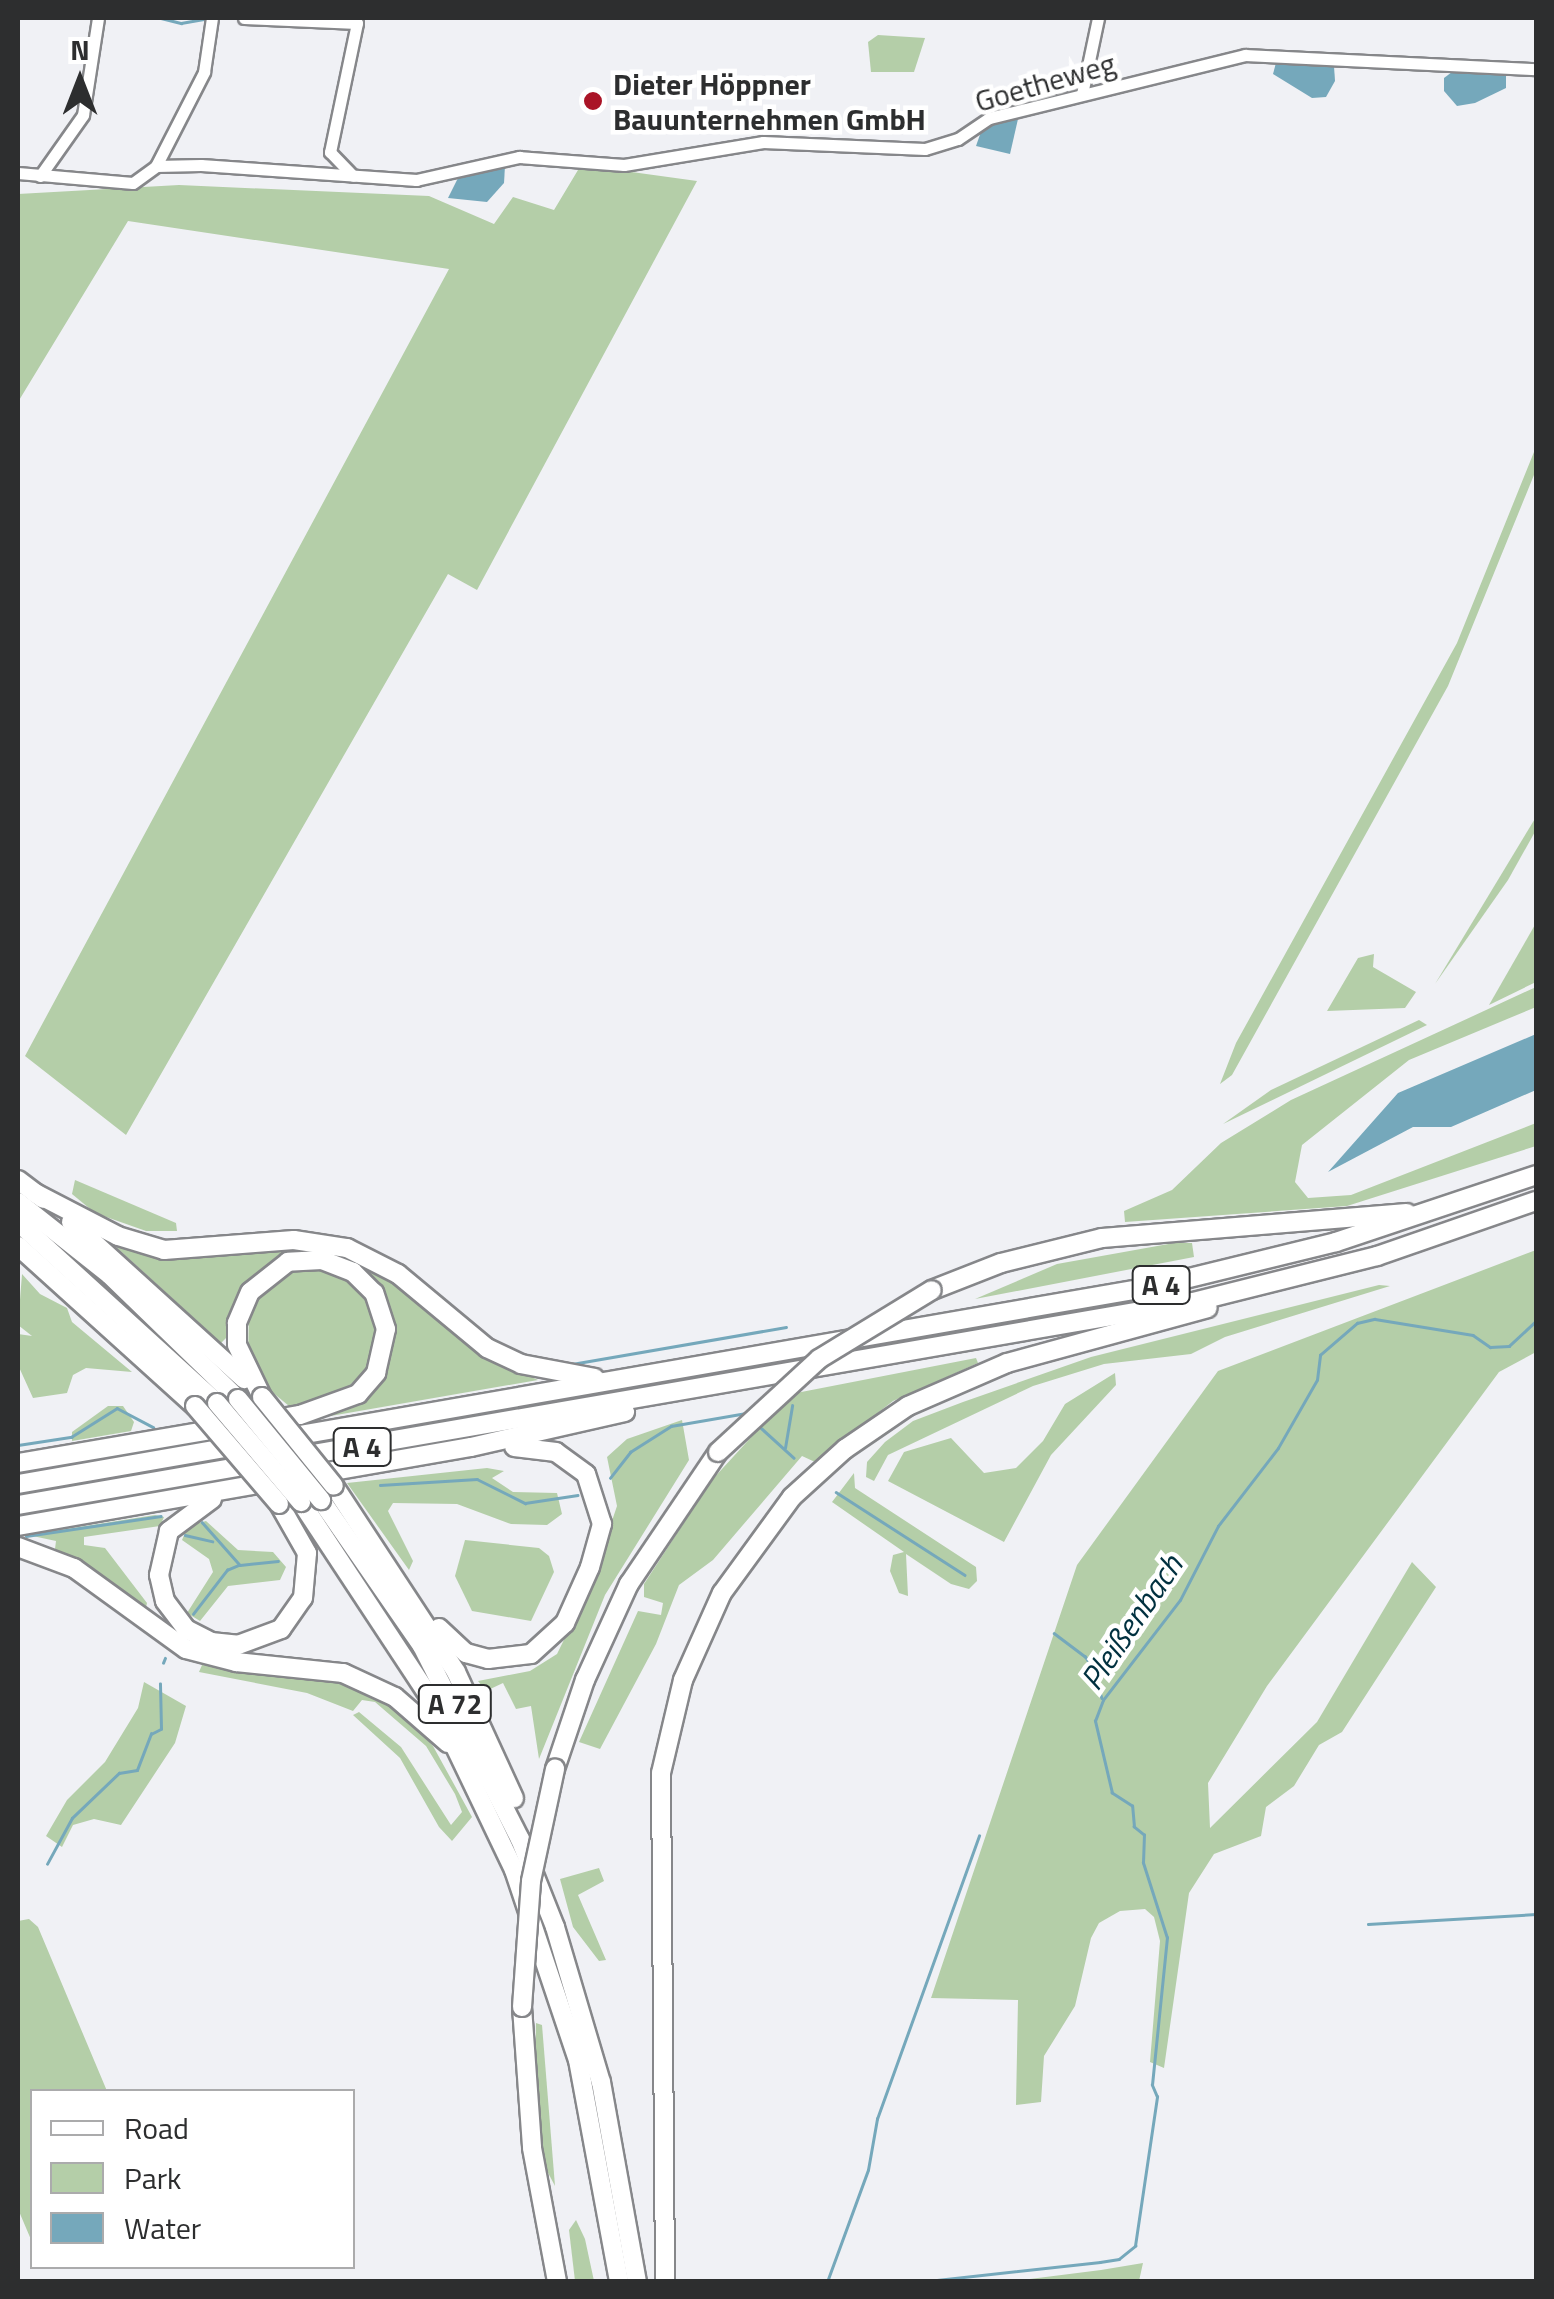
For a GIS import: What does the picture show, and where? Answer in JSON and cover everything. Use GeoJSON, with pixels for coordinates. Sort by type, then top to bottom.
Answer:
{"type":"FeatureCollection","features":[{"type":"Feature","properties":{"kind":"highway","name":"A 4"},"geometry":{"type":"LineString","coordinates":[[18,1484],[1156,1286],[1440,1210],[1536,1175]]}},
{"type":"Feature","properties":{"kind":"highway"},"geometry":{"type":"LineString","coordinates":[[18,1180],[125,1265],[262,1397]]}},
{"type":"Feature","properties":{"kind":"highway"},"geometry":{"type":"LineString","coordinates":[[36,1193],[118,1236],[164,1250],[294,1240],[347,1248],[398,1274],[487,1348],[546,1371],[615,1381]]}},
{"type":"Feature","properties":{"kind":"highway","name":"A 4"},"geometry":{"type":"LineString","coordinates":[[18,1505],[707,1388],[1245,1291],[1536,1201]]}},
{"type":"Feature","properties":{"kind":"highway","name":"A 72"},"geometry":{"type":"LineString","coordinates":[[18,1202],[110,1275],[328,1493],[422,1646],[467,1726],[555,1927],[613,2133],[637,2282]]}},
{"type":"Feature","properties":{"kind":"highway"},"geometry":{"type":"LineString","coordinates":[[557,2282],[532,2148],[522,2006],[530,1881],[555,1769],[585,1680],[629,1584],[718,1452],[819,1358],[932,1290],[1027,1255],[1102,1238],[1440,1210]]}},
{"type":"Feature","properties":{"kind":"highway","name":"A 72"},"geometry":{"type":"LineString","coordinates":[[18,1222],[217,1403],[301,1502],[380,1614],[463,1758],[558,1989],[593,2124],[619,2282]]}},
{"type":"Feature","properties":{"kind":"highway"},"geometry":{"type":"LineString","coordinates":[[18,1246],[196,1406],[279,1504],[307,1553],[303,1598],[293,1616],[262,1640],[238,1646],[211,1642],[186,1628],[165,1601],[159,1575],[170,1531],[192,1508],[260,1484]]}},
{"type":"Feature","properties":{"kind":"highway"},"geometry":{"type":"LineString","coordinates":[[18,1463],[300,1415],[358,1394],[376,1373],[386,1329],[374,1293],[352,1272],[322,1260],[288,1262],[250,1292],[237,1323],[237,1345],[262,1397],[328,1493],[417,1607],[466,1653],[499,1660],[530,1654],[565,1623],[599,1543],[596,1492],[573,1461],[540,1448],[471,1448]]}},
{"type":"Feature","properties":{"kind":"highway"},"geometry":{"type":"LineString","coordinates":[[665,2282],[662,1772],[683,1680],[734,1573],[809,1480],[908,1406],[1007,1363],[1197,1313],[1245,1291]]}},
{"type":"Feature","properties":{"kind":"highway"},"geometry":{"type":"LineString","coordinates":[[18,1526],[471,1448],[707,1388]]}},
{"type":"Feature","properties":{"kind":"highway"},"geometry":{"type":"LineString","coordinates":[[18,1547],[74,1568],[186,1649],[236,1662],[343,1673],[374,1685],[425,1720],[463,1758]]}},
{"type":"Feature","properties":{"kind":"highway"},"geometry":{"type":"LineString","coordinates":[[417,1607],[489,1737],[538,1862],[555,1927]]}},
{"type":"Feature","properties":{"kind":"street"},"geometry":{"type":"LineString","coordinates":[[40,176],[83,115],[98,18]]}},
{"type":"Feature","properties":{"kind":"street"},"geometry":{"type":"LineString","coordinates":[[244,18],[357,23],[330,152],[309,173]]}},
{"type":"Feature","properties":{"kind":"street"},"geometry":{"type":"LineString","coordinates":[[1082,94],[1098,18]]}},
{"type":"Feature","properties":{"kind":"street"},"geometry":{"type":"LineString","coordinates":[[156,166],[204,72],[212,19]]}},
{"type":"Feature","properties":{"kind":"street","name":"Goetheweg"},"geometry":{"type":"LineString","coordinates":[[18,173],[133,183],[156,166],[430,179],[531,156],[638,164],[704,148],[763,142],[926,149],[958,139],[988,118],[1258,53],[1536,69]]}},
{"type":"Feature","properties":{"kind":"street"},"geometry":{"type":"LineString","coordinates":[[330,152],[352,176]]}},
{"type":"Feature","properties":{"kind":"green space"},"geometry":{"type":"Polygon","coordinates":[[[878,35],[925,38],[914,72],[871,72],[868,42],[878,35]]]}},
{"type":"Feature","properties":{"kind":"green space"},"geometry":{"type":"Polygon","coordinates":[[[581,165],[697,181],[477,590],[448,574],[126,1135],[25,1056],[449,269],[128,221],[18,402],[18,194],[179,185],[429,196],[494,224],[513,197],[554,210],[581,165]]]}},
{"type":"Feature","properties":{"kind":"green space"},"geometry":{"type":"Polygon","coordinates":[[[1536,447],[1536,470],[1448,686],[1232,1075],[1220,1084],[1236,1043],[1457,643],[1536,447]]]}},
{"type":"Feature","properties":{"kind":"green space"},"geometry":{"type":"Polygon","coordinates":[[[1536,817],[1536,830],[1508,880],[1435,984],[1536,817]]]}},
{"type":"Feature","properties":{"kind":"green space"},"geometry":{"type":"Polygon","coordinates":[[[1536,923],[1536,982],[1489,1005],[1536,923]]]}},
{"type":"Feature","properties":{"kind":"green space"},"geometry":{"type":"Polygon","coordinates":[[[1374,954],[1373,967],[1416,992],[1405,1008],[1327,1011],[1358,958],[1374,954]]]}},
{"type":"Feature","properties":{"kind":"green space"},"geometry":{"type":"Polygon","coordinates":[[[1536,987],[1536,1007],[1409,1060],[1302,1145],[1295,1182],[1308,1198],[1351,1195],[1536,1123],[1536,1146],[1347,1206],[1125,1222],[1124,1211],[1172,1190],[1221,1143],[1291,1100],[1536,987]]]}},
{"type":"Feature","properties":{"kind":"green space"},"geometry":{"type":"Polygon","coordinates":[[[1419,1020],[1427,1025],[1223,1124],[1271,1090],[1419,1020]]]}},
{"type":"Feature","properties":{"kind":"green space"},"geometry":{"type":"Polygon","coordinates":[[[75,1180],[176,1223],[177,1231],[146,1231],[95,1213],[72,1194],[75,1180]]]}},
{"type":"Feature","properties":{"kind":"green space"},"geometry":{"type":"Polygon","coordinates":[[[1192,1243],[1194,1257],[975,1299],[1057,1264],[1192,1243]]]}},
{"type":"Feature","properties":{"kind":"green space"},"geometry":{"type":"Polygon","coordinates":[[[115,1246],[184,1259],[295,1249],[348,1258],[395,1282],[486,1357],[538,1380],[319,1418],[359,1402],[387,1370],[393,1335],[376,1285],[292,1256],[273,1262],[247,1286],[231,1333],[221,1343],[115,1246]]]}},
{"type":"Feature","properties":{"kind":"green space"},"geometry":{"type":"Polygon","coordinates":[[[1536,1250],[1536,1352],[1499,1372],[1267,1686],[1208,1783],[1210,1828],[1317,1722],[1412,1562],[1436,1587],[1342,1732],[1319,1745],[1294,1786],[1266,1807],[1261,1836],[1214,1854],[1189,1893],[1164,2068],[1150,2062],[1160,1941],[1154,1917],[1145,1909],[1120,1911],[1099,1923],[1091,1938],[1075,2006],[1044,2056],[1041,2102],[1016,2105],[1018,2000],[931,1998],[1077,1565],[1218,1371],[1536,1250]]]}},
{"type":"Feature","properties":{"kind":"green space"},"geometry":{"type":"Polygon","coordinates":[[[328,1266],[359,1284],[380,1322],[373,1364],[337,1397],[289,1406],[260,1382],[248,1359],[249,1310],[263,1286],[285,1270],[328,1266]]]}},
{"type":"Feature","properties":{"kind":"green space"},"geometry":{"type":"Polygon","coordinates":[[[22,1274],[40,1294],[67,1308],[72,1322],[132,1372],[86,1368],[73,1375],[67,1393],[33,1398],[18,1365],[18,1334],[32,1336],[18,1325],[22,1274]]]}},
{"type":"Feature","properties":{"kind":"green space"},"geometry":{"type":"Polygon","coordinates":[[[1379,1285],[1390,1286],[1225,1337],[1191,1354],[1104,1364],[1033,1386],[888,1455],[874,1481],[866,1477],[867,1462],[885,1442],[913,1421],[963,1402],[1091,1357],[1379,1285]]]}},
{"type":"Feature","properties":{"kind":"green space"},"geometry":{"type":"Polygon","coordinates":[[[976,1358],[978,1363],[893,1401],[815,1462],[802,1456],[713,1560],[679,1585],[656,1644],[600,1749],[579,1742],[638,1611],[661,1615],[663,1603],[644,1597],[644,1584],[711,1481],[791,1394],[976,1358]]]}},
{"type":"Feature","properties":{"kind":"green space"},"geometry":{"type":"Polygon","coordinates":[[[1115,1373],[1116,1385],[1051,1455],[1004,1542],[888,1481],[904,1452],[951,1438],[984,1473],[1016,1468],[1043,1441],[1065,1404],[1115,1373]]]}},
{"type":"Feature","properties":{"kind":"green space"},"geometry":{"type":"Polygon","coordinates":[[[108,1406],[123,1406],[134,1422],[131,1431],[72,1441],[72,1432],[108,1406]]]}},
{"type":"Feature","properties":{"kind":"green space"},"geometry":{"type":"Polygon","coordinates":[[[682,1420],[689,1460],[605,1595],[539,1759],[531,1706],[516,1709],[503,1683],[486,1691],[478,1681],[530,1671],[557,1654],[589,1589],[617,1506],[607,1457],[627,1439],[682,1420]]]}},
{"type":"Feature","properties":{"kind":"green space"},"geometry":{"type":"Polygon","coordinates":[[[487,1468],[504,1471],[492,1478],[513,1492],[557,1493],[562,1514],[547,1525],[511,1524],[457,1504],[393,1503],[388,1511],[413,1561],[409,1570],[347,1483],[487,1468]]]}},
{"type":"Feature","properties":{"kind":"green space"},"geometry":{"type":"Polygon","coordinates":[[[854,1473],[855,1488],[976,1567],[977,1581],[969,1589],[951,1584],[906,1554],[908,1596],[899,1593],[890,1571],[893,1555],[904,1552],[832,1502],[854,1473]]]}},
{"type":"Feature","properties":{"kind":"green space"},"geometry":{"type":"Polygon","coordinates":[[[155,1515],[164,1517],[160,1526],[84,1537],[84,1545],[105,1548],[147,1603],[145,1612],[55,1549],[56,1541],[28,1535],[155,1515]]]}},
{"type":"Feature","properties":{"kind":"green space"},"geometry":{"type":"Polygon","coordinates":[[[206,1521],[238,1550],[273,1552],[286,1567],[280,1580],[228,1586],[200,1621],[187,1613],[213,1572],[209,1559],[182,1540],[188,1526],[206,1521]]]}},
{"type":"Feature","properties":{"kind":"green space"},"geometry":{"type":"Polygon","coordinates":[[[465,1540],[539,1548],[549,1556],[554,1572],[531,1621],[472,1611],[455,1576],[465,1540]]]}},
{"type":"Feature","properties":{"kind":"green space"},"geometry":{"type":"Polygon","coordinates":[[[202,1665],[310,1675],[361,1688],[402,1711],[433,1746],[472,1817],[452,1841],[439,1827],[400,1758],[353,1715],[359,1712],[401,1747],[451,1825],[462,1812],[455,1794],[426,1746],[375,1702],[362,1700],[353,1711],[307,1693],[199,1672],[202,1665]]]}},
{"type":"Feature","properties":{"kind":"green space"},"geometry":{"type":"Polygon","coordinates":[[[144,1682],[186,1706],[175,1743],[121,1825],[94,1819],[73,1825],[62,1847],[46,1836],[67,1800],[105,1762],[138,1708],[144,1682]]]}},
{"type":"Feature","properties":{"kind":"green space"},"geometry":{"type":"Polygon","coordinates":[[[599,1868],[604,1881],[578,1895],[606,1960],[599,1961],[573,1927],[560,1879],[599,1868]]]}},
{"type":"Feature","properties":{"kind":"green space"},"geometry":{"type":"Polygon","coordinates":[[[29,1919],[38,1927],[106,2089],[30,2089],[30,2237],[18,2209],[18,1921],[29,1919]]]}},
{"type":"Feature","properties":{"kind":"green space"},"geometry":{"type":"Polygon","coordinates":[[[536,2023],[542,2025],[555,2186],[546,2169],[535,2092],[536,2023]]]}},
{"type":"Feature","properties":{"kind":"green space"},"geometry":{"type":"Polygon","coordinates":[[[576,2220],[585,2239],[594,2281],[575,2281],[569,2230],[576,2220]]]}},
{"type":"Feature","properties":{"kind":"green space"},"geometry":{"type":"Polygon","coordinates":[[[1143,2263],[1139,2281],[1015,2281],[1101,2270],[1143,2263]]]}},
{"type":"Feature","properties":{"kind":"water"},"geometry":{"type":"Polygon","coordinates":[[[1277,59],[1334,66],[1335,81],[1326,97],[1312,98],[1273,74],[1277,59]]]}},
{"type":"Feature","properties":{"kind":"water"},"geometry":{"type":"Polygon","coordinates":[[[1506,69],[1506,88],[1475,103],[1457,106],[1444,91],[1444,78],[1452,72],[1506,69]]]}},
{"type":"Feature","properties":{"kind":"water"},"geometry":{"type":"Polygon","coordinates":[[[1018,119],[1010,154],[976,146],[983,126],[1018,119]]]}},
{"type":"Feature","properties":{"kind":"water"},"geometry":{"type":"Polygon","coordinates":[[[505,166],[504,183],[487,202],[448,198],[459,176],[505,166]]]}},
{"type":"Feature","properties":{"kind":"water"},"geometry":{"type":"Polygon","coordinates":[[[1536,1034],[1536,1090],[1451,1127],[1413,1127],[1328,1172],[1398,1093],[1536,1034]]]}},
{"type":"Feature","properties":{"kind":"waterway","name":"Pleißenbach"},"geometry":{"type":"LineString","coordinates":[[161,18],[181,23],[208,18]]}},
{"type":"Feature","properties":{"kind":"waterway","name":"Pleißenbach"},"geometry":{"type":"LineString","coordinates":[[919,2282],[1119,2259],[1135,2246],[1157,2097],[1152,2085],[1167,1938],[1143,1863],[1144,1835],[1134,1827],[1132,1806],[1112,1793],[1095,1721],[1103,1700],[1180,1600],[1218,1526],[1278,1448],[1317,1380],[1320,1355],[1357,1323],[1375,1319],[1473,1335],[1490,1347],[1509,1346],[1536,1321]]}},
{"type":"Feature","properties":{"kind":"waterway"},"geometry":{"type":"LineString","coordinates":[[572,1364],[786,1327]]}},
{"type":"Feature","properties":{"kind":"waterway"},"geometry":{"type":"LineString","coordinates":[[785,1448],[792,1406]]}},
{"type":"Feature","properties":{"kind":"waterway"},"geometry":{"type":"LineString","coordinates":[[18,1445],[71,1437],[117,1408],[153,1427]]}},
{"type":"Feature","properties":{"kind":"waterway"},"geometry":{"type":"LineString","coordinates":[[610,1478],[630,1452],[671,1426],[746,1413]]}},
{"type":"Feature","properties":{"kind":"waterway"},"geometry":{"type":"LineString","coordinates":[[759,1426],[794,1458]]}},
{"type":"Feature","properties":{"kind":"waterway"},"geometry":{"type":"LineString","coordinates":[[380,1485],[477,1479],[525,1503],[577,1495]]}},
{"type":"Feature","properties":{"kind":"waterway"},"geometry":{"type":"LineString","coordinates":[[836,1492],[965,1575]]}},
{"type":"Feature","properties":{"kind":"waterway"},"geometry":{"type":"LineString","coordinates":[[26,1536],[161,1516]]}},
{"type":"Feature","properties":{"kind":"waterway"},"geometry":{"type":"LineString","coordinates":[[202,1522],[240,1565],[278,1561]]}},
{"type":"Feature","properties":{"kind":"waterway"},"geometry":{"type":"LineString","coordinates":[[185,1535],[212,1541]]}},
{"type":"Feature","properties":{"kind":"waterway"},"geometry":{"type":"LineString","coordinates":[[193,1614],[227,1570],[239,1565]]}},
{"type":"Feature","properties":{"kind":"waterway"},"geometry":{"type":"LineString","coordinates":[[1054,1633],[1085,1656],[1092,1666],[1086,1677],[1095,1679],[1102,1698]]}},
{"type":"Feature","properties":{"kind":"waterway"},"geometry":{"type":"LineString","coordinates":[[163,1663],[165,1658]]}},
{"type":"Feature","properties":{"kind":"waterway"},"geometry":{"type":"LineString","coordinates":[[47,1864],[72,1818],[119,1773],[137,1770],[151,1734],[161,1729],[160,1684]]}},
{"type":"Feature","properties":{"kind":"waterway"},"geometry":{"type":"LineString","coordinates":[[827,2282],[868,2170],[877,2119],[979,1836]]}},
{"type":"Feature","properties":{"kind":"waterway"},"geometry":{"type":"LineString","coordinates":[[1368,1924],[1536,1914]]}},
{"type":"Feature","properties":{"kind":"place","name":"Dieter Höppner Bauunternehmen GmbH"},"geometry":{"type":"Point","coordinates":[593,101]}}]}
